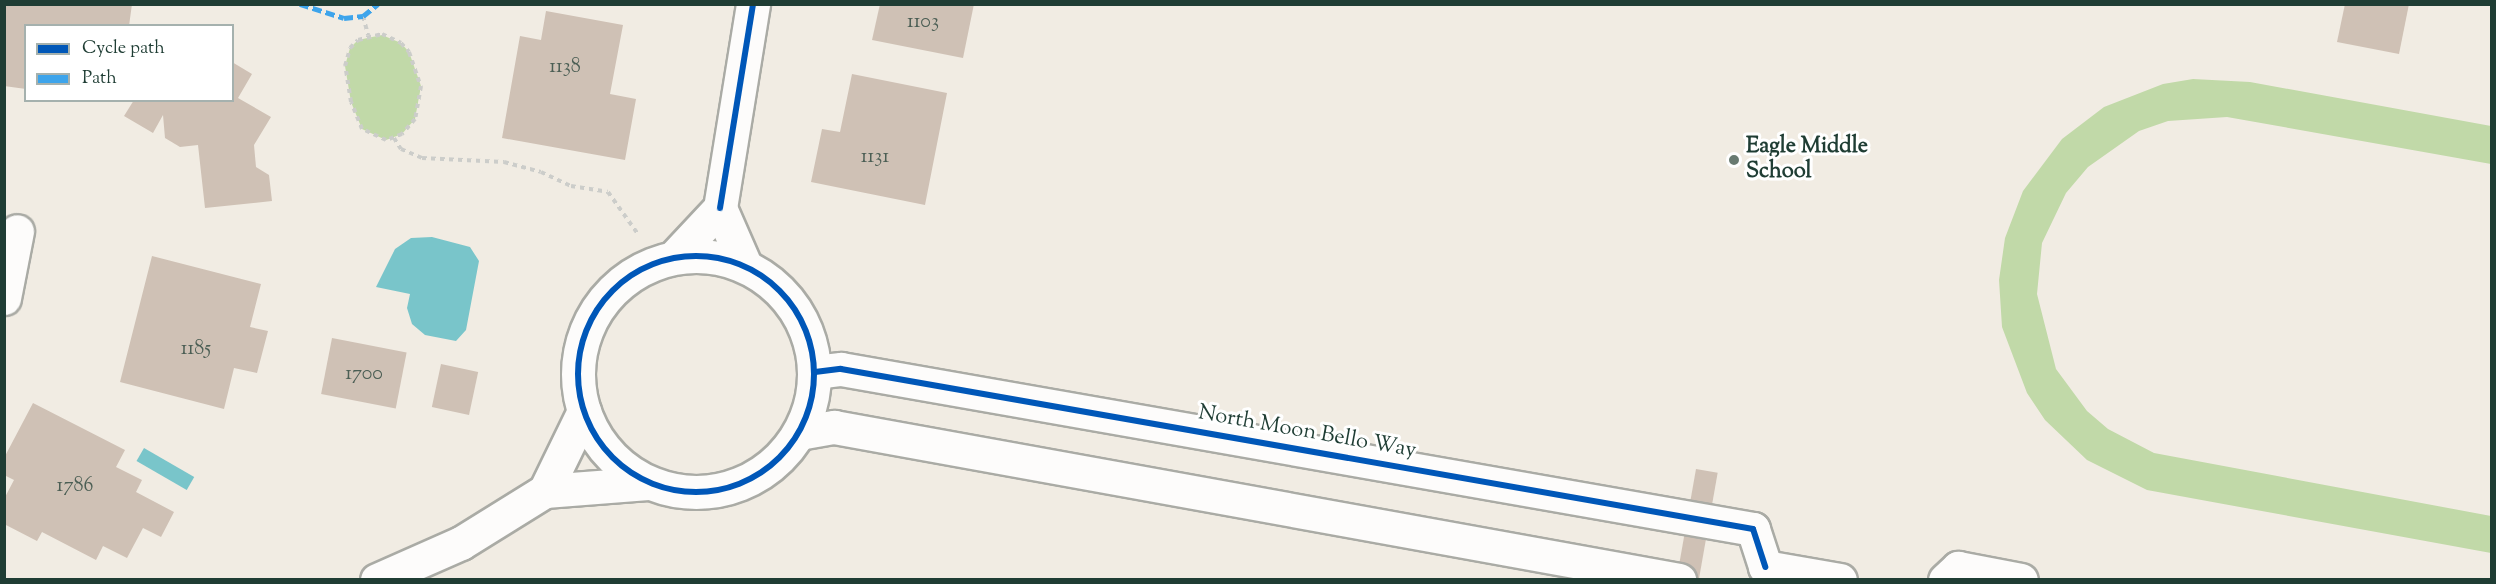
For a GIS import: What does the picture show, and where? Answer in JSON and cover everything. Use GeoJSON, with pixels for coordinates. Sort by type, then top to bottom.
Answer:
{"type":"FeatureCollection","features":[{"type":"Feature","properties":{"kind":"street"},"geometry":{"type":"LineString","coordinates":[[745,265],[720,208],[753,4]]}},
{"type":"Feature","properties":{"kind":"street"},"geometry":{"type":"LineString","coordinates":[[674,257],[720,208]]}},
{"type":"Feature","properties":{"kind":"street"},"geometry":{"type":"LineString","coordinates":[[4,298],[17,231]]}},
{"type":"Feature","properties":{"kind":"street"},"geometry":{"type":"LineString","coordinates":[[377,579],[461,543],[545,490],[648,483],[696,493],[745,483],[784,453],[799,433],[809,410],[815,372],[807,330],[796,310],[782,292],[745,265],[698,255],[674,257],[628,277],[594,314],[578,361],[584,411],[608,453],[648,483]]}},
{"type":"Feature","properties":{"kind":"street","name":"North Moon Bello Way"},"geometry":{"type":"LineString","coordinates":[[815,372],[841,369],[1753,529],[1759,573]]}},
{"type":"Feature","properties":{"kind":"street"},"geometry":{"type":"LineString","coordinates":[[545,490],[584,411]]}},
{"type":"Feature","properties":{"kind":"street"},"geometry":{"type":"LineString","coordinates":[[799,433],[834,427],[1680,579]]}},
{"type":"Feature","properties":{"kind":"street"},"geometry":{"type":"LineString","coordinates":[[1945,579],[1958,568],[2021,579]]}},
{"type":"Feature","properties":{"kind":"street"},"geometry":{"type":"LineString","coordinates":[[1759,573],[1840,579]]}},
{"type":"Feature","properties":{"kind":"path"},"geometry":{"type":"LineString","coordinates":[[363,16],[368,35]]}},
{"type":"Feature","properties":{"kind":"path"},"geometry":{"type":"LineString","coordinates":[[382,34],[401,43],[417,68],[421,86],[416,119],[394,138],[378,139],[362,129],[351,102],[346,56],[358,40],[368,35],[382,34]]}},
{"type":"Feature","properties":{"kind":"path"},"geometry":{"type":"LineString","coordinates":[[394,138],[401,149],[422,158],[504,162],[541,172],[571,186],[608,192],[638,234]]}},
{"type":"Feature","properties":{"kind":"green space"},"geometry":{"type":"Polygon","coordinates":[[[382,35],[401,43],[409,52],[421,86],[415,119],[402,134],[386,140],[362,129],[351,102],[345,66],[350,48],[358,40],[382,35]]]}},
{"type":"Feature","properties":{"kind":"green space"},"geometry":{"type":"Polygon","coordinates":[[[2193,79],[2250,82],[2491,126],[2491,164],[2227,117],[2168,121],[2139,131],[2088,167],[2066,193],[2042,243],[2037,294],[2056,369],[2087,411],[2108,429],[2154,453],[2491,516],[2491,553],[2147,490],[2087,460],[2045,420],[2027,393],[2002,327],[1999,280],[2005,238],[2023,191],[2062,139],[2104,107],[2163,84],[2193,79]]]}},
{"type":"Feature","properties":{"kind":"water"},"geometry":{"type":"Polygon","coordinates":[[[432,237],[470,247],[479,261],[466,330],[456,341],[425,335],[412,324],[407,308],[410,294],[376,287],[395,249],[411,238],[432,237]]]}},
{"type":"Feature","properties":{"kind":"water"},"geometry":{"type":"Polygon","coordinates":[[[144,448],[194,477],[187,490],[136,461],[144,448]]]}},
{"type":"Feature","properties":{"kind":"building"},"geometry":{"type":"Polygon","coordinates":[[[4,4],[132,4],[129,24],[24,24],[24,89],[4,86],[4,4]]]}},
{"type":"Feature","properties":{"kind":"building"},"geometry":{"type":"Polygon","coordinates":[[[880,4],[974,4],[963,58],[872,40],[880,4]]]}},
{"type":"Feature","properties":{"kind":"building"},"geometry":{"type":"Polygon","coordinates":[[[2345,4],[2409,4],[2399,54],[2337,42],[2345,4]]]}},
{"type":"Feature","properties":{"kind":"building"},"geometry":{"type":"Polygon","coordinates":[[[546,11],[623,25],[610,94],[636,99],[625,160],[502,138],[520,36],[541,40],[546,11]]]}},
{"type":"Feature","properties":{"kind":"building"},"geometry":{"type":"Polygon","coordinates":[[[234,63],[252,74],[238,98],[271,117],[254,145],[256,167],[269,175],[272,201],[205,208],[198,145],[180,147],[165,138],[163,115],[153,133],[124,116],[133,102],[234,102],[234,63]]]}},
{"type":"Feature","properties":{"kind":"building"},"geometry":{"type":"Polygon","coordinates":[[[852,74],[947,93],[925,205],[811,182],[822,129],[840,132],[852,74]]]}},
{"type":"Feature","properties":{"kind":"building"},"geometry":{"type":"Polygon","coordinates":[[[152,256],[261,284],[250,327],[268,331],[257,373],[234,368],[224,409],[120,382],[152,256]]]}},
{"type":"Feature","properties":{"kind":"building"},"geometry":{"type":"Polygon","coordinates":[[[332,338],[407,353],[396,408],[321,394],[332,338]]]}},
{"type":"Feature","properties":{"kind":"building"},"geometry":{"type":"Polygon","coordinates":[[[441,364],[478,372],[469,415],[432,407],[441,364]]]}},
{"type":"Feature","properties":{"kind":"building"},"geometry":{"type":"Polygon","coordinates":[[[33,403],[125,450],[116,467],[142,480],[136,492],[174,512],[161,537],[143,528],[127,558],[103,546],[96,560],[42,532],[37,541],[4,524],[4,499],[14,480],[4,475],[4,458],[33,403]]]}},
{"type":"Feature","properties":{"kind":"building"},"geometry":{"type":"Polygon","coordinates":[[[1696,469],[1718,473],[1699,580],[1676,580],[1696,469]]]}},
{"type":"Feature","properties":{"kind":"marked path"},"geometry":{"type":"LineString","coordinates":[[300,4],[344,18],[363,16],[378,4]]}},
{"type":"Feature","properties":{"kind":"cycle path"},"geometry":{"type":"LineString","coordinates":[[720,208],[753,4]]}},
{"type":"Feature","properties":{"kind":"cycle path"},"geometry":{"type":"LineString","coordinates":[[684,256],[708,256],[730,261],[752,270],[780,290],[794,308],[805,329],[812,351],[814,374],[812,397],[805,419],[794,440],[780,458],[752,478],[730,487],[708,492],[684,492],[662,487],[640,478],[612,458],[592,430],[583,408],[578,386],[578,362],[583,340],[592,318],[612,290],[640,270],[662,261],[684,256]]}},
{"type":"Feature","properties":{"kind":"cycle path"},"geometry":{"type":"LineString","coordinates":[[815,372],[841,369],[1753,529],[1765,567]]}},
{"type":"Feature","properties":{"kind":"place","name":"Eagle Middle School"},"geometry":{"type":"Point","coordinates":[1734,160]}}]}
